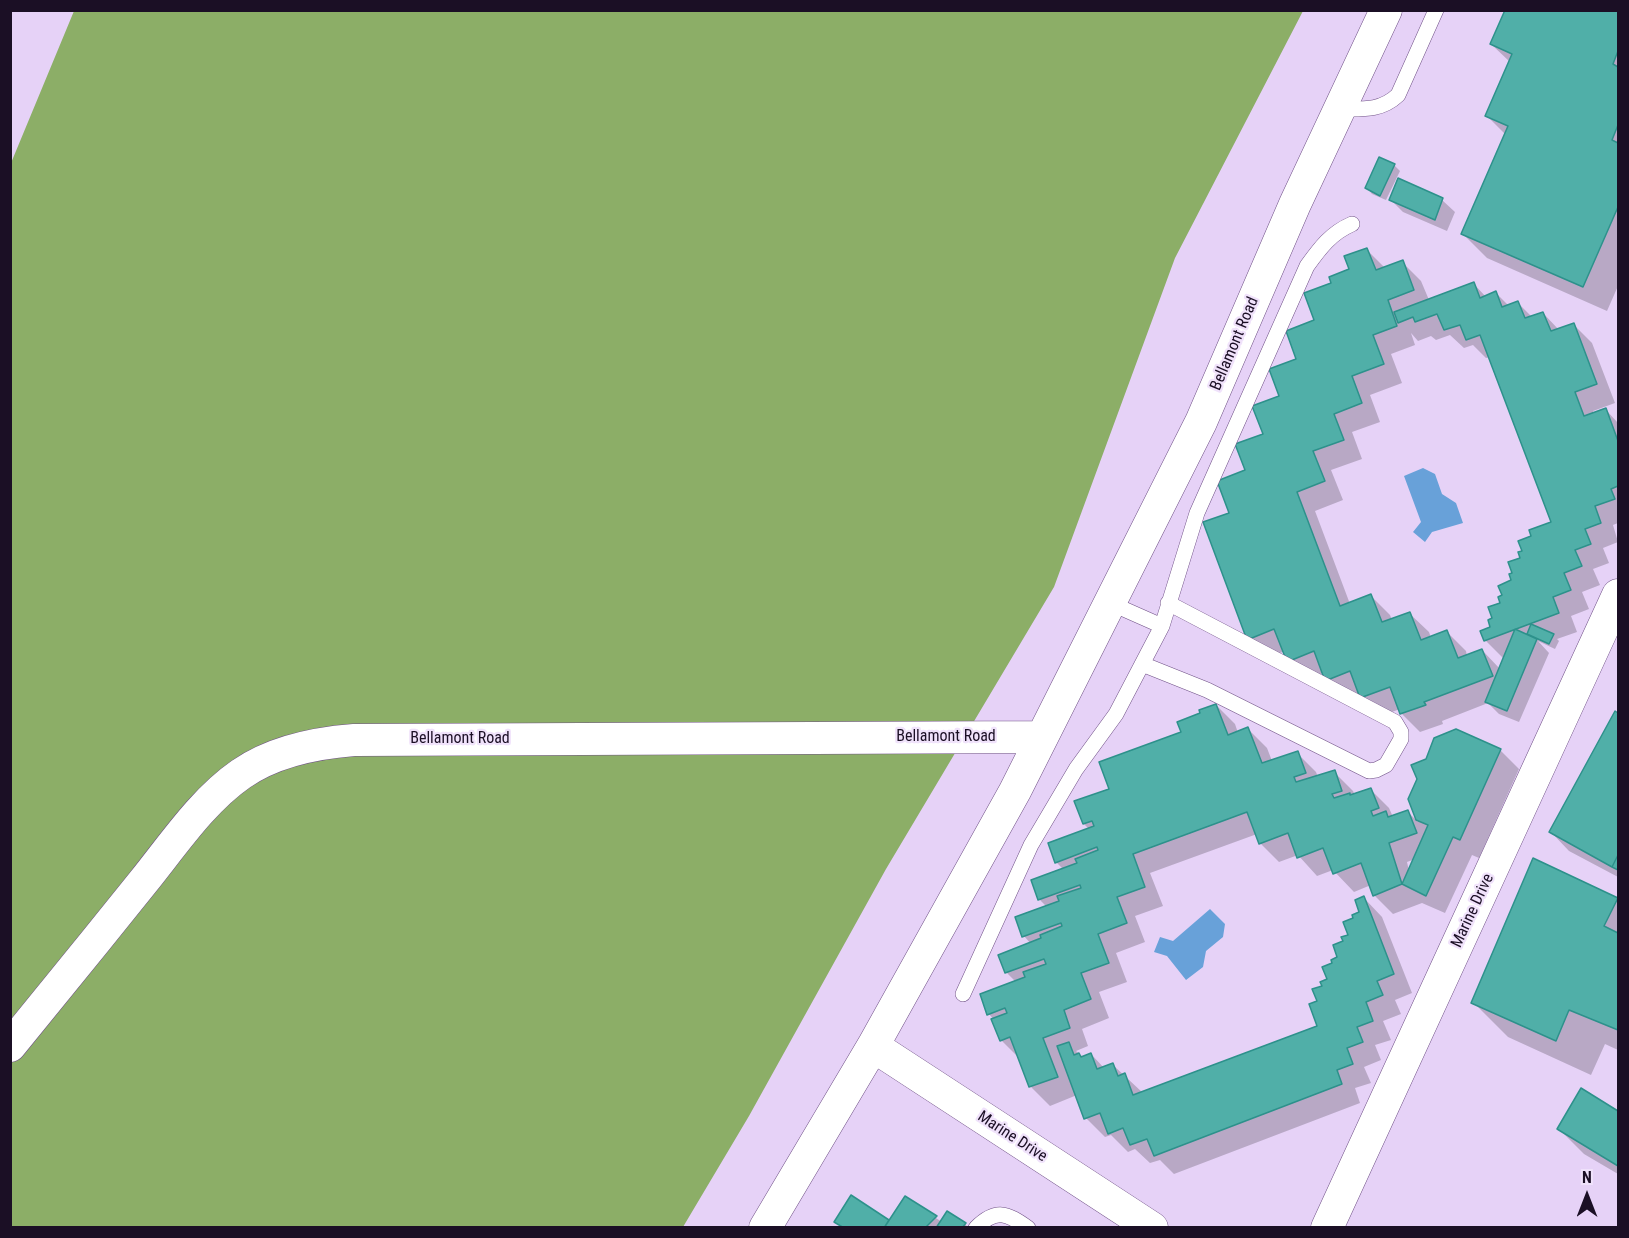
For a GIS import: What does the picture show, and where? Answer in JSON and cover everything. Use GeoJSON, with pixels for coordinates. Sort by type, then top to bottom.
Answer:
{"type":"FeatureCollection","features":[{"type":"Feature","properties":{"kind":"street","name":"Bellamont Road"},"geometry":{"type":"LineString","coordinates":[[765,1227],[873,1046],[1015,791],[1201,422],[1295,204],[1386,10]]}},
{"type":"Feature","properties":{"kind":"street","name":"Marine Drive"},"geometry":{"type":"LineString","coordinates":[[1328,1227],[1618,595]]}},
{"type":"Feature","properties":{"kind":"street","name":"Bellamont Road"},"geometry":{"type":"LineString","coordinates":[[10,1046],[222,788],[243,772],[268,759],[307,746],[354,740],[1042,737]]}},
{"type":"Feature","properties":{"kind":"street","name":"Marine Drive"},"geometry":{"type":"LineString","coordinates":[[873,1046],[1152,1227]]}},
{"type":"Feature","properties":{"kind":"lane"},"geometry":{"type":"LineString","coordinates":[[1341,109],[1372,109],[1389,103],[1398,96],[1436,10]]}},
{"type":"Feature","properties":{"kind":"lane"},"geometry":{"type":"LineString","coordinates":[[963,994],[1031,845],[1076,769],[1116,714],[1162,626],[1197,513],[1307,266],[1337,230],[1352,224]]}},
{"type":"Feature","properties":{"kind":"lane"},"geometry":{"type":"LineString","coordinates":[[1110,603],[1162,626]]}},
{"type":"Feature","properties":{"kind":"lane"},"geometry":{"type":"LineString","coordinates":[[1142,664],[1207,690],[1368,771],[1386,765],[1401,739],[1401,732],[1395,722],[1168,603]]}},
{"type":"Feature","properties":{"kind":"lane"},"geometry":{"type":"LineString","coordinates":[[976,1227],[990,1216],[996,1215],[1013,1217],[1028,1227]]}},
{"type":"Feature","properties":{"kind":"green space"},"geometry":{"type":"Polygon","coordinates":[[[74,11],[1303,11],[1175,258],[1054,587],[886,869],[749,1116],[683,1227],[11,1228],[11,163],[74,11]]]}},
{"type":"Feature","properties":{"kind":"water"},"geometry":{"type":"Polygon","coordinates":[[[1423,468],[1435,474],[1442,494],[1456,503],[1463,523],[1432,532],[1425,542],[1413,532],[1421,522],[1404,476],[1423,468]]]}},
{"type":"Feature","properties":{"kind":"water"},"geometry":{"type":"Polygon","coordinates":[[[1210,909],[1225,924],[1223,937],[1206,951],[1203,967],[1186,980],[1167,956],[1154,952],[1160,937],[1173,941],[1210,909]]]}},
{"type":"Feature","properties":{"kind":"building"},"geometry":{"type":"Polygon","coordinates":[[[1505,10],[1618,10],[1618,51],[1613,64],[1618,67],[1618,125],[1612,140],[1618,143],[1618,207],[1583,287],[1461,234],[1508,126],[1485,116],[1512,54],[1490,44],[1505,10]]]}},
{"type":"Feature","properties":{"kind":"building"},"geometry":{"type":"Polygon","coordinates":[[[1379,157],[1395,164],[1380,196],[1365,188],[1379,157]]]}},
{"type":"Feature","properties":{"kind":"building"},"geometry":{"type":"Polygon","coordinates":[[[1398,178],[1443,198],[1435,220],[1389,200],[1398,178]]]}},
{"type":"Feature","properties":{"kind":"building"},"geometry":{"type":"Polygon","coordinates":[[[1367,248],[1376,270],[1403,260],[1414,290],[1388,300],[1397,326],[1373,335],[1384,364],[1352,376],[1362,403],[1334,414],[1344,440],[1313,451],[1325,481],[1297,492],[1340,606],[1371,594],[1382,622],[1410,612],[1421,640],[1447,630],[1458,658],[1482,649],[1493,676],[1424,702],[1426,705],[1400,714],[1390,687],[1360,698],[1350,671],[1325,681],[1314,651],[1287,662],[1274,629],[1247,640],[1203,522],[1229,513],[1217,481],[1245,470],[1235,444],[1263,434],[1252,406],[1279,396],[1269,369],[1296,359],[1286,331],[1314,320],[1304,293],[1331,283],[1329,277],[1349,269],[1344,256],[1367,248]]]}},
{"type":"Feature","properties":{"kind":"building"},"geometry":{"type":"Polygon","coordinates":[[[1474,282],[1480,298],[1496,291],[1502,307],[1518,301],[1525,318],[1543,312],[1551,331],[1574,323],[1597,384],[1575,392],[1584,416],[1606,408],[1618,441],[1618,486],[1611,489],[1615,499],[1595,506],[1601,523],[1585,529],[1591,544],[1575,550],[1582,566],[1564,573],[1571,590],[1553,597],[1559,613],[1484,641],[1480,631],[1490,627],[1488,620],[1492,618],[1488,607],[1500,603],[1498,597],[1502,595],[1498,586],[1511,580],[1509,574],[1512,573],[1508,562],[1520,558],[1518,552],[1522,551],[1518,541],[1531,536],[1529,530],[1551,522],[1480,335],[1466,340],[1460,325],[1444,330],[1437,314],[1415,322],[1413,317],[1398,323],[1394,312],[1474,282]]]}},
{"type":"Feature","properties":{"kind":"building"},"geometry":{"type":"Polygon","coordinates":[[[1531,624],[1554,634],[1549,644],[1527,634],[1531,624]]]}},
{"type":"Feature","properties":{"kind":"building"},"geometry":{"type":"Polygon","coordinates":[[[1515,629],[1537,639],[1507,711],[1485,702],[1515,629]]]}},
{"type":"Feature","properties":{"kind":"building"},"geometry":{"type":"Polygon","coordinates":[[[1216,704],[1228,735],[1248,727],[1262,763],[1298,751],[1306,773],[1294,777],[1296,782],[1335,770],[1342,791],[1332,794],[1334,798],[1371,788],[1379,808],[1371,811],[1373,816],[1386,811],[1388,817],[1408,810],[1417,833],[1389,843],[1402,884],[1373,896],[1361,863],[1333,874],[1323,848],[1297,858],[1288,833],[1259,844],[1247,812],[1133,854],[1145,887],[1117,897],[1127,923],[1098,934],[1109,963],[1081,973],[1091,999],[1064,1010],[1070,1028],[1043,1038],[1058,1077],[1029,1087],[1010,1037],[1000,1041],[991,1019],[1007,1013],[1005,1008],[987,1015],[980,994],[1025,977],[1023,972],[1046,964],[1044,959],[1005,973],[998,955],[1041,938],[1040,935],[1062,926],[1061,923],[1022,937],[1015,917],[1059,901],[1057,896],[1081,888],[1080,885],[1038,900],[1031,880],[1077,863],[1075,859],[1098,850],[1097,847],[1055,863],[1048,843],[1094,826],[1092,821],[1083,824],[1074,801],[1109,789],[1099,762],[1181,732],[1177,722],[1216,704]]]}},
{"type":"Feature","properties":{"kind":"building"},"geometry":{"type":"Polygon","coordinates":[[[1615,711],[1618,713],[1618,855],[1612,867],[1549,832],[1615,711]]]}},
{"type":"Feature","properties":{"kind":"building"},"geometry":{"type":"Polygon","coordinates":[[[1456,729],[1501,749],[1460,840],[1453,837],[1426,896],[1402,884],[1428,825],[1416,820],[1408,799],[1417,779],[1411,765],[1426,759],[1434,738],[1456,729]]]}},
{"type":"Feature","properties":{"kind":"building"},"geometry":{"type":"Polygon","coordinates":[[[1618,855],[1618,870],[1612,867],[1618,855]]]}},
{"type":"Feature","properties":{"kind":"building"},"geometry":{"type":"Polygon","coordinates":[[[1533,858],[1618,898],[1604,926],[1618,933],[1618,1030],[1569,1010],[1556,1041],[1471,1003],[1533,858]]]}},
{"type":"Feature","properties":{"kind":"building"},"geometry":{"type":"Polygon","coordinates":[[[1364,896],[1394,974],[1377,981],[1383,995],[1366,1002],[1373,1021],[1357,1027],[1363,1042],[1347,1048],[1353,1064],[1337,1070],[1342,1084],[1154,1156],[1147,1139],[1130,1145],[1123,1128],[1108,1134],[1100,1113],[1084,1119],[1057,1046],[1069,1042],[1074,1055],[1079,1053],[1081,1057],[1091,1053],[1097,1069],[1113,1063],[1118,1076],[1125,1073],[1133,1095],[1317,1026],[1309,1004],[1317,1001],[1312,989],[1322,986],[1320,982],[1327,979],[1322,967],[1332,963],[1331,960],[1337,957],[1333,945],[1343,941],[1341,937],[1348,935],[1343,922],[1353,918],[1352,915],[1359,912],[1355,900],[1364,896]]]}},
{"type":"Feature","properties":{"kind":"building"},"geometry":{"type":"Polygon","coordinates":[[[1581,1088],[1618,1111],[1618,1166],[1557,1129],[1581,1088]]]}},
{"type":"Feature","properties":{"kind":"building"},"geometry":{"type":"Polygon","coordinates":[[[851,1195],[889,1220],[884,1228],[844,1228],[834,1222],[851,1195]]]}},
{"type":"Feature","properties":{"kind":"building"},"geometry":{"type":"Polygon","coordinates":[[[905,1196],[937,1216],[925,1228],[884,1228],[905,1196]]]}},
{"type":"Feature","properties":{"kind":"building"},"geometry":{"type":"Polygon","coordinates":[[[947,1211],[966,1223],[962,1228],[936,1228],[947,1211]]]}}]}
